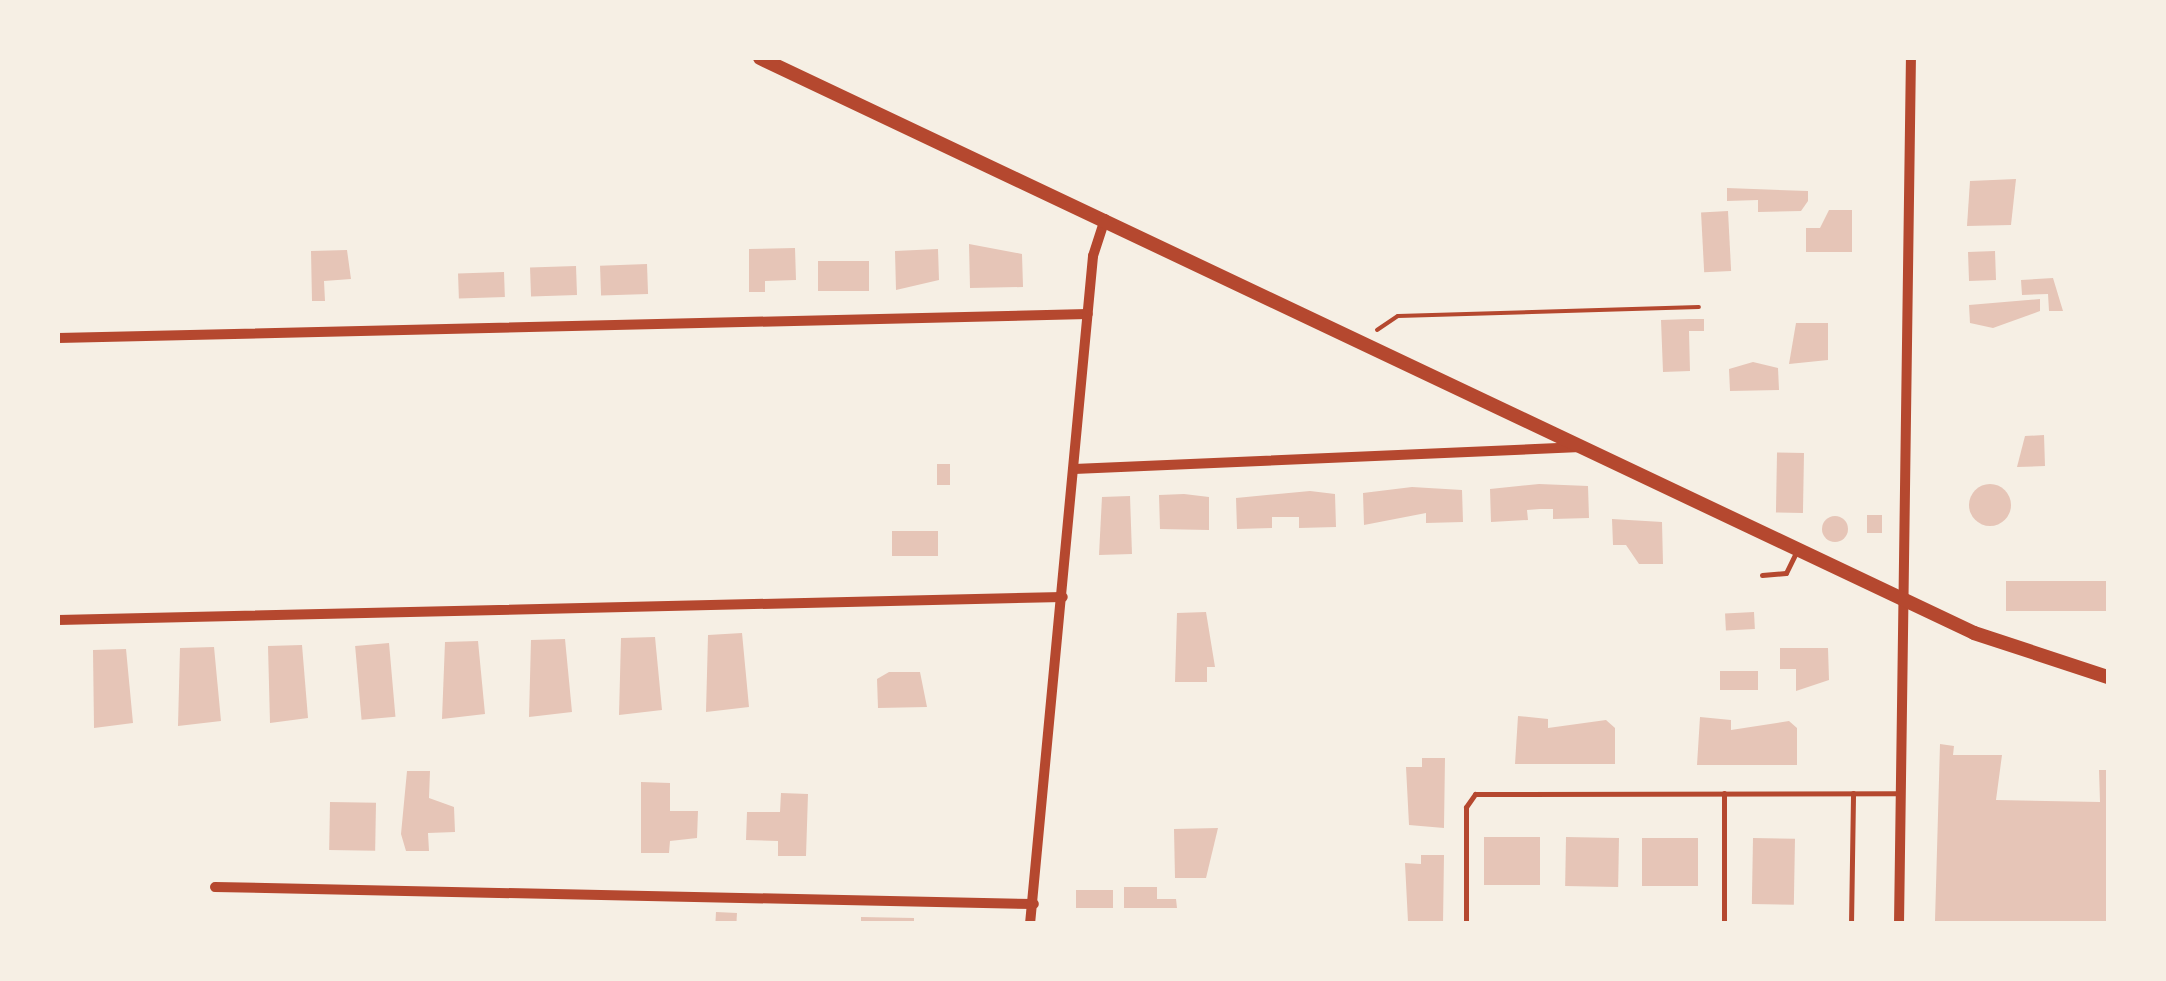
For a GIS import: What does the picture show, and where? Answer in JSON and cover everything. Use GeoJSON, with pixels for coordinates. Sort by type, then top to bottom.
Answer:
{"type":"FeatureCollection","features":[{"type":"Feature","properties":{"kind":"street"},"geometry":{"type":"LineString","coordinates":[[760,58],[1106,218],[2009,648],[2108,677]]}},
{"type":"Feature","properties":{"kind":"street"},"geometry":{"type":"LineString","coordinates":[[1899,924],[1912,58]]}},
{"type":"Feature","properties":{"kind":"street"},"geometry":{"type":"LineString","coordinates":[[1030,924],[1088,314],[1106,218]]}},
{"type":"Feature","properties":{"kind":"street"},"geometry":{"type":"LineString","coordinates":[[58,338],[1088,314]]}},
{"type":"Feature","properties":{"kind":"street"},"geometry":{"type":"LineString","coordinates":[[1074,469],[1587,446]]}},
{"type":"Feature","properties":{"kind":"street"},"geometry":{"type":"LineString","coordinates":[[58,620],[1063,597]]}},
{"type":"Feature","properties":{"kind":"street"},"geometry":{"type":"LineString","coordinates":[[214,886],[1034,904]]}},
{"type":"Feature","properties":{"kind":"lane"},"geometry":{"type":"LineString","coordinates":[[1762,575],[1786,573],[1798,547]]}},
{"type":"Feature","properties":{"kind":"lane"},"geometry":{"type":"LineString","coordinates":[[1724,793],[1724,924]]}},
{"type":"Feature","properties":{"kind":"lane"},"geometry":{"type":"LineString","coordinates":[[1851,924],[1853,793]]}},
{"type":"Feature","properties":{"kind":"lane"},"geometry":{"type":"LineString","coordinates":[[1466,924],[1466,807],[1475,794],[1900,794]]}},
{"type":"Feature","properties":{"kind":"path"},"geometry":{"type":"LineString","coordinates":[[1371,344],[1398,316],[1699,308]]}},
{"type":"Feature","properties":{"kind":"building"},"geometry":{"type":"Polygon","coordinates":[[[2016,179],[2011,225],[1967,226],[1970,181],[2016,179]]]}},
{"type":"Feature","properties":{"kind":"building"},"geometry":{"type":"Polygon","coordinates":[[[1727,188],[1808,191],[1808,201],[1801,211],[1758,212],[1758,200],[1727,201],[1727,188]]]}},
{"type":"Feature","properties":{"kind":"building"},"geometry":{"type":"Polygon","coordinates":[[[1829,210],[1852,210],[1852,252],[1806,252],[1806,228],[1820,228],[1829,210]]]}},
{"type":"Feature","properties":{"kind":"building"},"geometry":{"type":"Polygon","coordinates":[[[1728,211],[1731,271],[1704,272],[1701,212],[1728,211]]]}},
{"type":"Feature","properties":{"kind":"building"},"geometry":{"type":"Polygon","coordinates":[[[969,244],[1022,254],[1023,287],[970,288],[969,244]]]}},
{"type":"Feature","properties":{"kind":"building"},"geometry":{"type":"Polygon","coordinates":[[[795,248],[796,280],[765,281],[765,292],[749,292],[749,249],[795,248]]]}},
{"type":"Feature","properties":{"kind":"building"},"geometry":{"type":"Polygon","coordinates":[[[938,249],[939,280],[896,290],[895,251],[938,249]]]}},
{"type":"Feature","properties":{"kind":"building"},"geometry":{"type":"Polygon","coordinates":[[[347,250],[351,279],[324,281],[325,301],[312,301],[311,251],[347,250]]]}},
{"type":"Feature","properties":{"kind":"building"},"geometry":{"type":"Polygon","coordinates":[[[1995,251],[1996,280],[1969,281],[1968,252],[1995,251]]]}},
{"type":"Feature","properties":{"kind":"building"},"geometry":{"type":"Polygon","coordinates":[[[818,261],[869,261],[869,291],[818,291],[818,261]]]}},
{"type":"Feature","properties":{"kind":"building"},"geometry":{"type":"Polygon","coordinates":[[[647,264],[648,294],[601,296],[600,266],[647,264]]]}},
{"type":"Feature","properties":{"kind":"building"},"geometry":{"type":"Polygon","coordinates":[[[576,266],[577,295],[531,297],[530,268],[576,266]]]}},
{"type":"Feature","properties":{"kind":"building"},"geometry":{"type":"Polygon","coordinates":[[[504,272],[505,297],[459,299],[458,274],[504,272]]]}},
{"type":"Feature","properties":{"kind":"building"},"geometry":{"type":"Polygon","coordinates":[[[2053,278],[2063,311],[2049,311],[2048,294],[2022,295],[2021,280],[2053,278]]]}},
{"type":"Feature","properties":{"kind":"building"},"geometry":{"type":"Polygon","coordinates":[[[2040,299],[2040,311],[1993,328],[1970,323],[1969,305],[2040,299]]]}},
{"type":"Feature","properties":{"kind":"building"},"geometry":{"type":"Polygon","coordinates":[[[1704,319],[1704,331],[1689,331],[1690,371],[1663,372],[1661,320],[1704,319]]]}},
{"type":"Feature","properties":{"kind":"building"},"geometry":{"type":"Polygon","coordinates":[[[1796,323],[1828,323],[1828,360],[1789,364],[1796,323]]]}},
{"type":"Feature","properties":{"kind":"building"},"geometry":{"type":"Polygon","coordinates":[[[1753,362],[1778,368],[1779,390],[1730,391],[1729,369],[1753,362]]]}},
{"type":"Feature","properties":{"kind":"building"},"geometry":{"type":"Polygon","coordinates":[[[2044,435],[2045,466],[2017,467],[2025,436],[2044,435]]]}},
{"type":"Feature","properties":{"kind":"building"},"geometry":{"type":"Polygon","coordinates":[[[1777,453],[1804,453],[1803,513],[1776,513],[1777,453]]]}},
{"type":"Feature","properties":{"kind":"building"},"geometry":{"type":"Polygon","coordinates":[[[937,464],[950,464],[950,485],[937,485],[937,464]]]}},
{"type":"Feature","properties":{"kind":"building"},"geometry":{"type":"Polygon","coordinates":[[[1539,484],[1588,486],[1589,518],[1553,519],[1553,509],[1540,509],[1527,510],[1528,520],[1491,522],[1490,489],[1539,484]]]}},
{"type":"Feature","properties":{"kind":"building"},"geometry":{"type":"Polygon","coordinates":[[[1990,484],[2005,490],[2011,505],[2005,520],[1990,526],[1975,520],[1969,505],[1975,490],[1990,484]]]}},
{"type":"Feature","properties":{"kind":"building"},"geometry":{"type":"Polygon","coordinates":[[[1412,487],[1462,490],[1463,522],[1426,523],[1426,513],[1364,525],[1363,493],[1412,487]]]}},
{"type":"Feature","properties":{"kind":"building"},"geometry":{"type":"Polygon","coordinates":[[[1310,491],[1335,494],[1336,527],[1299,528],[1299,517],[1272,517],[1272,528],[1237,529],[1236,498],[1310,491]]]}},
{"type":"Feature","properties":{"kind":"building"},"geometry":{"type":"Polygon","coordinates":[[[1159,495],[1209,497],[1209,530],[1160,529],[1159,495]]]}},
{"type":"Feature","properties":{"kind":"building"},"geometry":{"type":"Polygon","coordinates":[[[1130,496],[1132,554],[1099,555],[1102,497],[1130,496]]]}},
{"type":"Feature","properties":{"kind":"building"},"geometry":{"type":"Polygon","coordinates":[[[1867,515],[1882,515],[1882,533],[1867,533],[1867,515]]]}},
{"type":"Feature","properties":{"kind":"building"},"geometry":{"type":"Polygon","coordinates":[[[1835,516],[1844,520],[1848,529],[1844,538],[1835,542],[1826,538],[1822,529],[1826,520],[1835,516]]]}},
{"type":"Feature","properties":{"kind":"building"},"geometry":{"type":"Polygon","coordinates":[[[1612,519],[1662,522],[1663,564],[1639,564],[1626,545],[1613,545],[1612,519]]]}},
{"type":"Feature","properties":{"kind":"building"},"geometry":{"type":"Polygon","coordinates":[[[892,531],[938,531],[938,556],[892,556],[892,531]]]}},
{"type":"Feature","properties":{"kind":"building"},"geometry":{"type":"Polygon","coordinates":[[[2006,581],[2108,581],[2108,611],[2006,611],[2006,581]]]}},
{"type":"Feature","properties":{"kind":"building"},"geometry":{"type":"Polygon","coordinates":[[[1206,612],[1215,667],[1207,667],[1207,682],[1175,682],[1177,613],[1206,612]]]}},
{"type":"Feature","properties":{"kind":"building"},"geometry":{"type":"Polygon","coordinates":[[[1754,612],[1755,629],[1726,630],[1725,614],[1754,612]]]}},
{"type":"Feature","properties":{"kind":"building"},"geometry":{"type":"Polygon","coordinates":[[[742,633],[749,707],[706,712],[708,635],[742,633]]]}},
{"type":"Feature","properties":{"kind":"building"},"geometry":{"type":"Polygon","coordinates":[[[655,637],[662,710],[619,715],[621,638],[655,637]]]}},
{"type":"Feature","properties":{"kind":"building"},"geometry":{"type":"Polygon","coordinates":[[[565,639],[572,712],[529,717],[531,640],[565,639]]]}},
{"type":"Feature","properties":{"kind":"building"},"geometry":{"type":"Polygon","coordinates":[[[478,641],[485,714],[442,719],[445,642],[478,641]]]}},
{"type":"Feature","properties":{"kind":"building"},"geometry":{"type":"Polygon","coordinates":[[[389,643],[395,717],[362,720],[355,646],[389,643]]]}},
{"type":"Feature","properties":{"kind":"building"},"geometry":{"type":"Polygon","coordinates":[[[302,645],[308,718],[270,723],[268,646],[302,645]]]}},
{"type":"Feature","properties":{"kind":"building"},"geometry":{"type":"Polygon","coordinates":[[[214,647],[221,721],[178,726],[180,648],[214,647]]]}},
{"type":"Feature","properties":{"kind":"building"},"geometry":{"type":"Polygon","coordinates":[[[1780,648],[1828,648],[1829,680],[1796,691],[1796,669],[1780,669],[1780,648]]]}},
{"type":"Feature","properties":{"kind":"building"},"geometry":{"type":"Polygon","coordinates":[[[126,649],[133,723],[94,728],[93,650],[126,649]]]}},
{"type":"Feature","properties":{"kind":"building"},"geometry":{"type":"Polygon","coordinates":[[[1720,671],[1758,671],[1758,690],[1720,690],[1720,671]]]}},
{"type":"Feature","properties":{"kind":"building"},"geometry":{"type":"Polygon","coordinates":[[[889,672],[920,672],[927,707],[878,708],[877,679],[889,672]]]}},
{"type":"Feature","properties":{"kind":"building"},"geometry":{"type":"Polygon","coordinates":[[[1518,716],[1548,719],[1548,728],[1606,720],[1615,728],[1615,764],[1515,764],[1518,716]]]}},
{"type":"Feature","properties":{"kind":"building"},"geometry":{"type":"Polygon","coordinates":[[[1700,717],[1731,720],[1731,730],[1789,721],[1797,728],[1797,765],[1697,765],[1700,717]]]}},
{"type":"Feature","properties":{"kind":"building"},"geometry":{"type":"Polygon","coordinates":[[[1940,744],[1954,746],[1953,755],[2002,755],[1996,800],[2100,802],[2099,770],[2108,770],[2108,921],[1935,921],[1940,744]]]}},
{"type":"Feature","properties":{"kind":"building"},"geometry":{"type":"Polygon","coordinates":[[[1422,758],[1445,758],[1444,828],[1409,825],[1406,767],[1422,767],[1422,758]]]}},
{"type":"Feature","properties":{"kind":"building"},"geometry":{"type":"Polygon","coordinates":[[[407,771],[430,771],[429,798],[454,807],[455,832],[428,833],[429,851],[406,851],[401,834],[407,771]]]}},
{"type":"Feature","properties":{"kind":"building"},"geometry":{"type":"Polygon","coordinates":[[[641,782],[670,783],[670,811],[698,811],[697,838],[670,841],[669,853],[641,853],[641,782]]]}},
{"type":"Feature","properties":{"kind":"building"},"geometry":{"type":"Polygon","coordinates":[[[781,793],[808,794],[806,856],[778,856],[778,841],[746,840],[747,812],[780,812],[781,793]]]}},
{"type":"Feature","properties":{"kind":"building"},"geometry":{"type":"Polygon","coordinates":[[[330,802],[376,803],[375,851],[329,850],[330,802]]]}},
{"type":"Feature","properties":{"kind":"building"},"geometry":{"type":"Polygon","coordinates":[[[1218,828],[1206,878],[1175,878],[1174,829],[1218,828]]]}},
{"type":"Feature","properties":{"kind":"building"},"geometry":{"type":"Polygon","coordinates":[[[1484,837],[1540,837],[1540,885],[1484,885],[1484,837]]]}},
{"type":"Feature","properties":{"kind":"building"},"geometry":{"type":"Polygon","coordinates":[[[1566,837],[1619,838],[1618,887],[1565,886],[1566,837]]]}},
{"type":"Feature","properties":{"kind":"building"},"geometry":{"type":"Polygon","coordinates":[[[1642,838],[1698,838],[1698,886],[1642,886],[1642,838]]]}},
{"type":"Feature","properties":{"kind":"building"},"geometry":{"type":"Polygon","coordinates":[[[1753,838],[1795,839],[1794,905],[1752,904],[1753,838]]]}},
{"type":"Feature","properties":{"kind":"building"},"geometry":{"type":"Polygon","coordinates":[[[1421,855],[1444,855],[1443,924],[1408,922],[1405,863],[1421,864],[1421,855]]]}},
{"type":"Feature","properties":{"kind":"building"},"geometry":{"type":"Polygon","coordinates":[[[1124,887],[1157,887],[1157,899],[1176,899],[1177,908],[1124,908],[1124,887]]]}},
{"type":"Feature","properties":{"kind":"building"},"geometry":{"type":"Polygon","coordinates":[[[1076,890],[1113,890],[1113,908],[1076,908],[1076,890]]]}},
{"type":"Feature","properties":{"kind":"building"},"geometry":{"type":"Polygon","coordinates":[[[716,912],[737,913],[736,924],[715,924],[716,912]]]}},
{"type":"Feature","properties":{"kind":"building"},"geometry":{"type":"Polygon","coordinates":[[[861,917],[914,918],[914,924],[861,924],[861,917]]]}}]}
